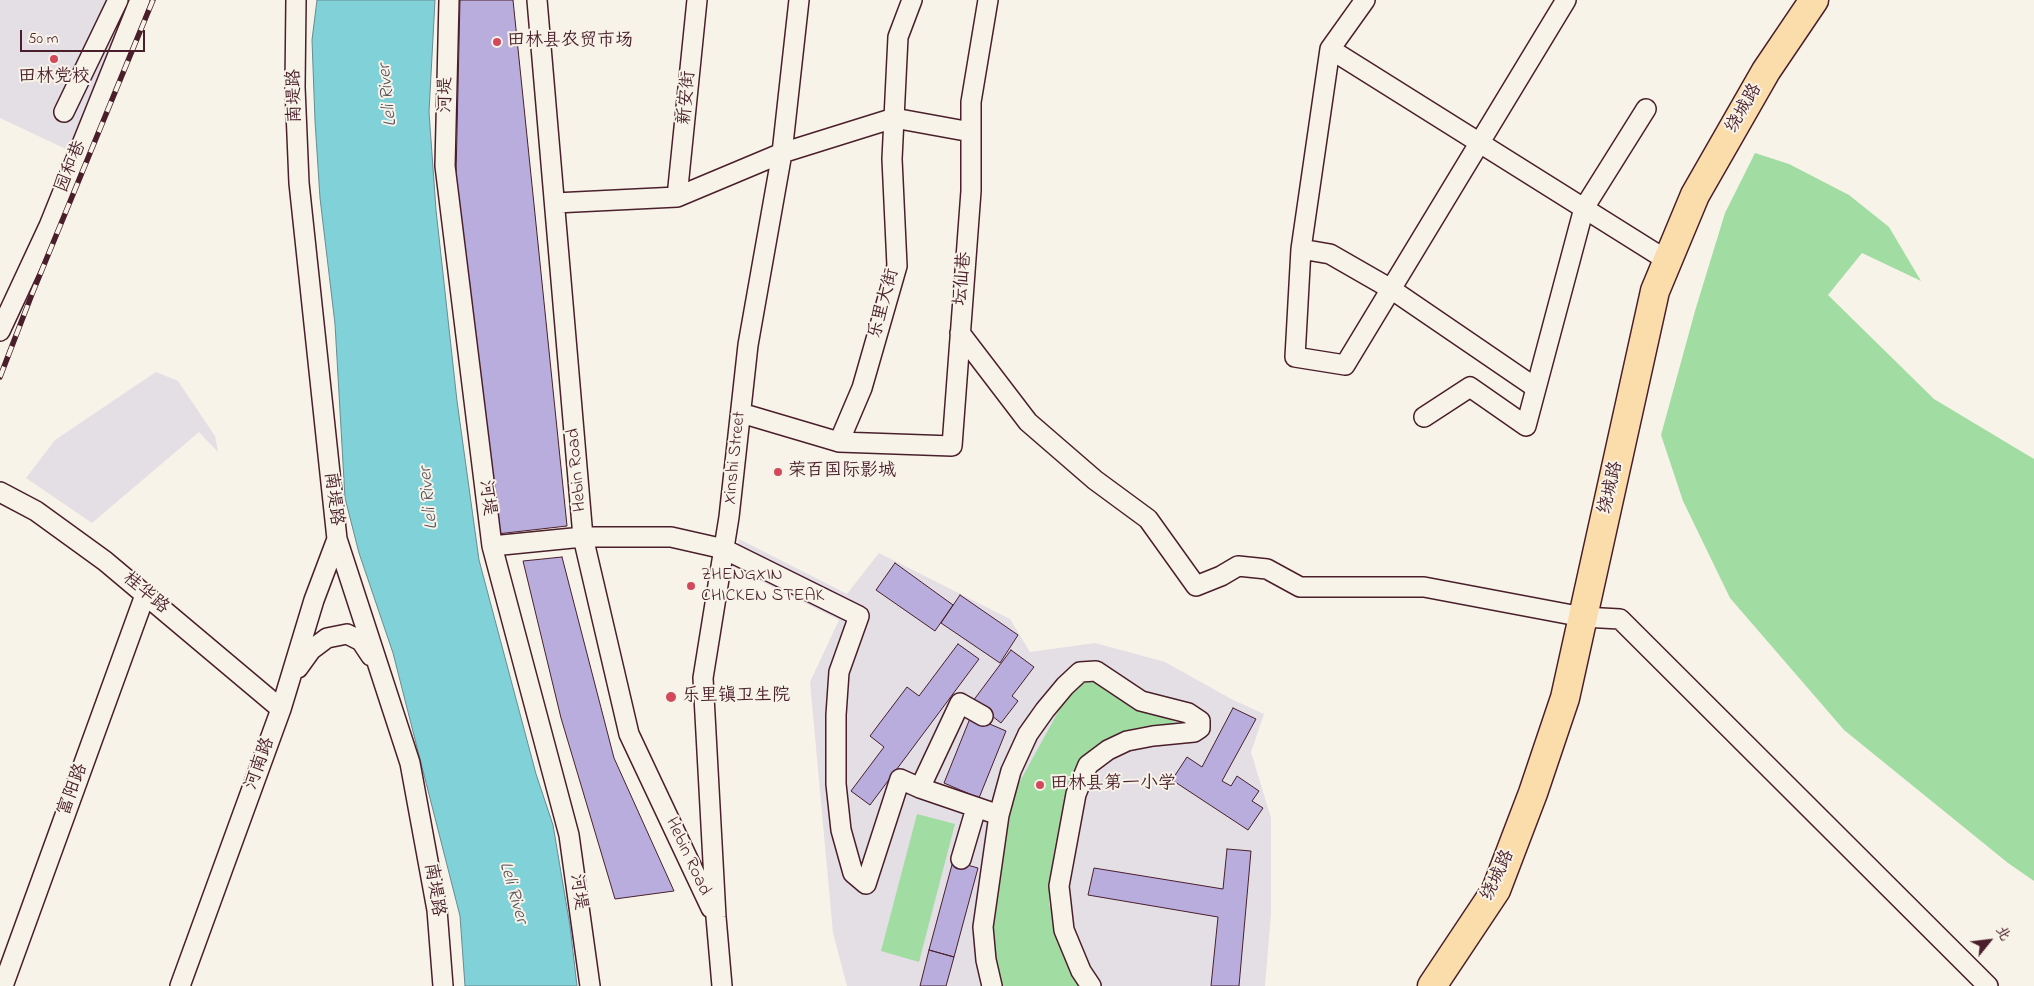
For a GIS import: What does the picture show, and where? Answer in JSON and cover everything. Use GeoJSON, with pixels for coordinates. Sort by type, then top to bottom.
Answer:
{"type":"FeatureCollection","features":[{"type":"Feature","properties":{"kind":"highway","name":"绕城路"},"geometry":{"type":"LineString","coordinates":[[1432,986],[1496,890],[1533,793],[1565,698],[1655,291],[1696,195],[1766,71],[1814,0]]}},
{"type":"Feature","properties":{"kind":"street"},"geometry":{"type":"LineString","coordinates":[[64,112],[118,0]]}},
{"type":"Feature","properties":{"kind":"street","name":"园和巷"},"geometry":{"type":"LineString","coordinates":[[0,331],[49,226],[140,0]]}},
{"type":"Feature","properties":{"kind":"street","name":"南堤路"},"geometry":{"type":"LineString","coordinates":[[296,0],[295,87],[299,184],[337,540],[410,763],[437,910],[442,986]]}},
{"type":"Feature","properties":{"kind":"street","name":"河堤"},"geometry":{"type":"LineString","coordinates":[[449,0],[445,166],[492,546],[569,835],[590,986]]}},
{"type":"Feature","properties":{"kind":"street","name":"Hebin Road"},"geometry":{"type":"LineString","coordinates":[[537,0],[584,536],[629,734],[716,917]]}},
{"type":"Feature","properties":{"kind":"street","name":"新安街"},"geometry":{"type":"LineString","coordinates":[[677,196],[697,0]]}},
{"type":"Feature","properties":{"kind":"street","name":"Xinshi Street"},"geometry":{"type":"LineString","coordinates":[[722,986],[716,917],[703,678],[724,549],[748,345],[782,153],[799,0]]}},
{"type":"Feature","properties":{"kind":"street","name":"乐里大街"},"geometry":{"type":"LineString","coordinates":[[839,442],[862,388],[897,266],[892,159],[898,37],[912,0]]}},
{"type":"Feature","properties":{"kind":"street","name":"坛仙巷"},"geometry":{"type":"LineString","coordinates":[[839,442],[952,446],[971,191],[971,102],[988,0]]}},
{"type":"Feature","properties":{"kind":"street"},"geometry":{"type":"LineString","coordinates":[[1365,0],[1330,49],[1301,249],[1295,357],[1346,365],[1566,0]]}},
{"type":"Feature","properties":{"kind":"street"},"geometry":{"type":"LineString","coordinates":[[1330,49],[1668,261]]}},
{"type":"Feature","properties":{"kind":"street"},"geometry":{"type":"LineString","coordinates":[[1424,417],[1470,387],[1526,426],[1584,208],[1646,109]]}},
{"type":"Feature","properties":{"kind":"street"},"geometry":{"type":"LineString","coordinates":[[555,203],[677,196],[782,153],[894,118],[971,132]]}},
{"type":"Feature","properties":{"kind":"street"},"geometry":{"type":"LineString","coordinates":[[1301,249],[1330,254],[1391,289],[1536,388]]}},
{"type":"Feature","properties":{"kind":"street"},"geometry":{"type":"LineString","coordinates":[[960,333],[1028,422],[1095,480],[1148,520],[1196,586],[1221,576],[1238,566],[1267,569],[1300,587],[1424,587],[1583,617],[1620,619],[1988,986]]}},
{"type":"Feature","properties":{"kind":"street"},"geometry":{"type":"LineString","coordinates":[[741,413],[839,442]]}},
{"type":"Feature","properties":{"kind":"street","name":"桂华路"},"geometry":{"type":"LineString","coordinates":[[0,492],[36,511],[105,561],[280,709]]}},
{"type":"Feature","properties":{"kind":"street"},"geometry":{"type":"LineString","coordinates":[[492,546],[584,536],[671,537],[724,549],[859,616],[839,672],[836,714],[836,784],[841,830],[853,873],[866,884],[900,779],[999,816]]}},
{"type":"Feature","properties":{"kind":"street","name":"河南路"},"geometry":{"type":"LineString","coordinates":[[180,986],[280,709],[314,600],[337,540]]}},
{"type":"Feature","properties":{"kind":"street","name":"富阳路"},"geometry":{"type":"LineString","coordinates":[[3,986],[145,594]]}},
{"type":"Feature","properties":{"kind":"street"},"geometry":{"type":"LineString","coordinates":[[290,679],[310,650],[326,638],[347,634],[361,641],[379,668]]}},
{"type":"Feature","properties":{"kind":"street"},"geometry":{"type":"LineString","coordinates":[[992,986],[986,960],[983,926],[999,816],[1011,771],[1028,734],[1065,686],[1080,672],[1096,671],[1141,701],[1188,713],[1200,722],[1200,728],[1194,732],[1127,741],[1108,750],[1088,765],[1076,794],[1059,886],[1064,930],[1081,970],[1091,986]]}},
{"type":"Feature","properties":{"kind":"street"},"geometry":{"type":"LineString","coordinates":[[920,788],[960,703],[983,716]]}},
{"type":"Feature","properties":{"kind":"street"},"geometry":{"type":"LineString","coordinates":[[961,859],[976,808]]}},
{"type":"Feature","properties":{"kind":"street"},"geometry":{"type":"LineString","coordinates":[[686,854],[702,869],[705,869],[710,863],[713,852]]}},
{"type":"Feature","properties":{"kind":"shaded area","name":"田林党校"},"geometry":{"type":"Polygon","coordinates":[[[0,0],[132,0],[68,150],[0,118],[0,0]]]}},
{"type":"Feature","properties":{"kind":"shaded area"},"geometry":{"type":"Polygon","coordinates":[[[156,372],[178,381],[215,436],[218,452],[199,432],[92,523],[26,478],[55,440],[156,372]]]}},
{"type":"Feature","properties":{"kind":"shaded area","name":"田林县第一小学"},"geometry":{"type":"Polygon","coordinates":[[[739,539],[847,594],[879,553],[1010,619],[1030,652],[1095,643],[1165,662],[1233,700],[1264,714],[1251,752],[1271,818],[1271,914],[1265,986],[847,986],[833,933],[810,682],[839,620],[731,566],[739,539]]]}},
{"type":"Feature","properties":{"kind":"green space"},"geometry":{"type":"Polygon","coordinates":[[[1755,153],[1789,164],[1849,195],[1889,227],[1921,281],[1862,253],[1828,295],[1934,399],[2034,459],[2034,881],[2008,863],[1844,730],[1730,598],[1683,501],[1661,435],[1695,311],[1725,213],[1755,153]]]}},
{"type":"Feature","properties":{"kind":"green space"},"geometry":{"type":"Polygon","coordinates":[[[1095,682],[1105,684],[1123,697],[1181,725],[1105,746],[1076,770],[1054,852],[1049,904],[1068,957],[1082,986],[1001,986],[993,970],[990,929],[1006,823],[1019,783],[1069,692],[1082,683],[1095,682]]]}},
{"type":"Feature","properties":{"kind":"green space"},"geometry":{"type":"Polygon","coordinates":[[[917,814],[955,824],[919,962],[881,951],[917,814]]]}},
{"type":"Feature","properties":{"kind":"water","name":"Leli River"},"geometry":{"type":"Polygon","coordinates":[[[317,0],[435,0],[429,112],[436,210],[457,401],[479,560],[536,774],[553,825],[570,926],[577,986],[465,986],[460,916],[393,653],[359,553],[345,498],[335,324],[320,198],[315,121],[312,40],[317,0]]]}},
{"type":"Feature","properties":{"kind":"building"},"geometry":{"type":"Polygon","coordinates":[[[460,0],[513,0],[567,526],[497,534],[456,175],[460,0]]]}},
{"type":"Feature","properties":{"kind":"building"},"geometry":{"type":"Polygon","coordinates":[[[562,557],[614,758],[674,891],[615,899],[561,718],[523,561],[562,557]]]}},
{"type":"Feature","properties":{"kind":"building"},"geometry":{"type":"Polygon","coordinates":[[[895,563],[953,605],[935,631],[876,590],[895,563]]]}},
{"type":"Feature","properties":{"kind":"building"},"geometry":{"type":"Polygon","coordinates":[[[960,595],[1018,635],[1000,663],[941,623],[960,595]]]}},
{"type":"Feature","properties":{"kind":"building"},"geometry":{"type":"Polygon","coordinates":[[[958,644],[979,659],[870,805],[851,791],[884,747],[870,736],[907,687],[919,696],[958,644]]]}},
{"type":"Feature","properties":{"kind":"building"},"geometry":{"type":"Polygon","coordinates":[[[1011,650],[1034,667],[1012,696],[1018,701],[1001,723],[973,701],[1011,650]]]}},
{"type":"Feature","properties":{"kind":"building"},"geometry":{"type":"Polygon","coordinates":[[[1233,708],[1256,719],[1222,781],[1231,786],[1237,776],[1259,791],[1252,801],[1263,808],[1248,830],[1172,780],[1187,757],[1202,767],[1233,708]]]}},
{"type":"Feature","properties":{"kind":"building"},"geometry":{"type":"Polygon","coordinates":[[[971,716],[1006,731],[979,798],[944,783],[971,716]]]}},
{"type":"Feature","properties":{"kind":"building"},"geometry":{"type":"Polygon","coordinates":[[[1227,849],[1251,851],[1239,986],[1211,986],[1218,917],[1088,895],[1094,868],[1223,889],[1227,849]]]}},
{"type":"Feature","properties":{"kind":"building"},"geometry":{"type":"Polygon","coordinates":[[[953,861],[978,868],[954,957],[929,950],[953,861]]]}},
{"type":"Feature","properties":{"kind":"building"},"geometry":{"type":"Polygon","coordinates":[[[929,950],[954,957],[946,986],[920,986],[929,950]]]}},
{"type":"Feature","properties":{"kind":"railway"},"geometry":{"type":"LineString","coordinates":[[0,377],[32,294],[153,0]]}},
{"type":"Feature","properties":{"kind":"place","name":"田林县农贸市场"},"geometry":{"type":"Point","coordinates":[497,42]}},
{"type":"Feature","properties":{"kind":"place","name":"田林党校"},"geometry":{"type":"Point","coordinates":[54,59]}},
{"type":"Feature","properties":{"kind":"place","name":"荣百国际影城"},"geometry":{"type":"Point","coordinates":[778,472]}},
{"type":"Feature","properties":{"kind":"place","name":"ZHENGXIN CHICKEN STEAK"},"geometry":{"type":"Point","coordinates":[691,586]}},
{"type":"Feature","properties":{"kind":"place","name":"乐里镇卫生院"},"geometry":{"type":"Point","coordinates":[671,697]}},
{"type":"Feature","properties":{"kind":"place","name":"田林县第一小学"},"geometry":{"type":"Point","coordinates":[1040,785]}}]}
